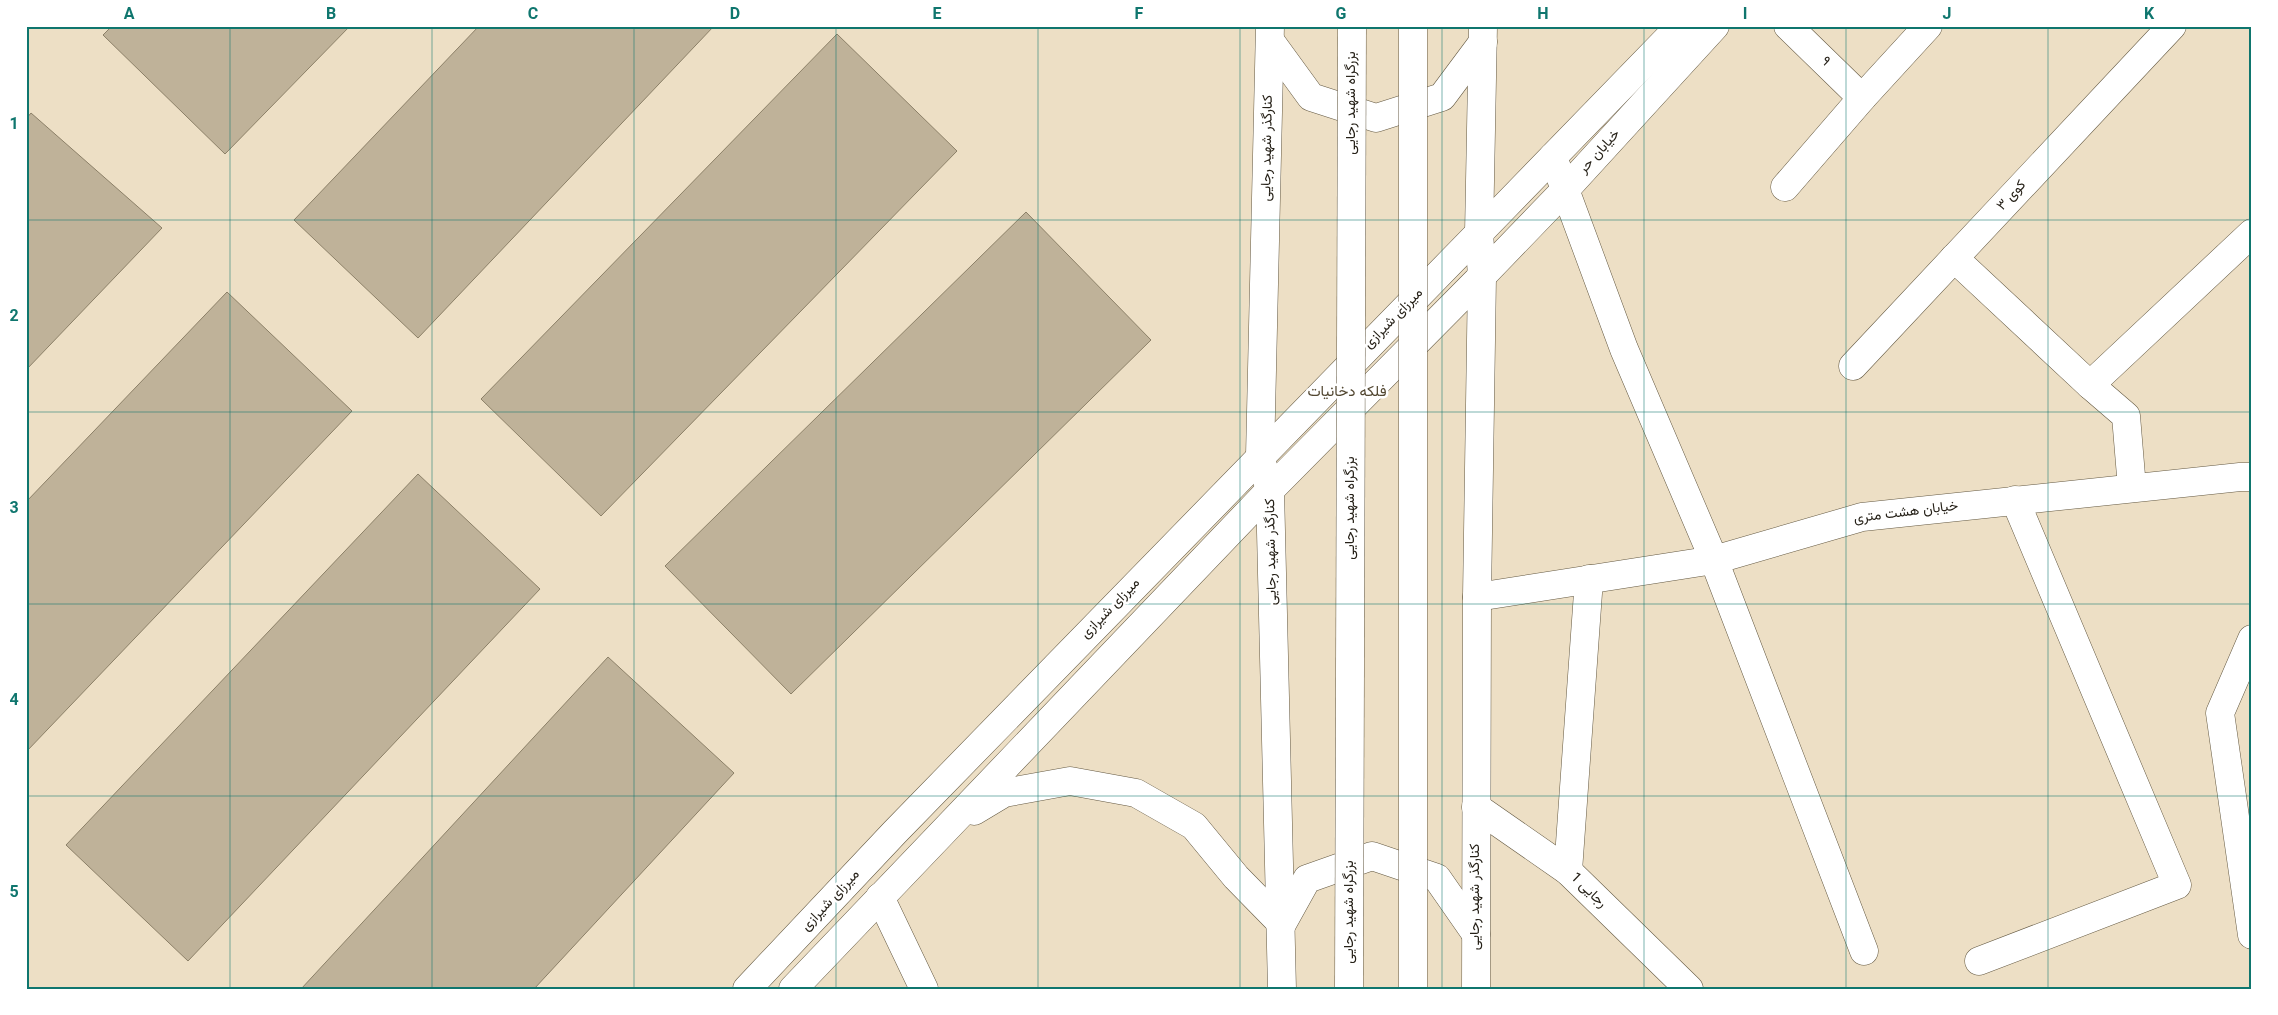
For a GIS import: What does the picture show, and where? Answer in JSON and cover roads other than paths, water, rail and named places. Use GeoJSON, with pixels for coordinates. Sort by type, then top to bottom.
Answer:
{"type":"FeatureCollection","features":[{"type":"Feature","properties":{"kind":"main road","name":"بزرگراه شهید رجایی"},"geometry":{"type":"LineString","coordinates":[[1349,989],[1352,26]]}},
{"type":"Feature","properties":{"kind":"main road"},"geometry":{"type":"LineString","coordinates":[[1412,989],[1413,26]]}},
{"type":"Feature","properties":{"kind":"main road"},"geometry":{"type":"LineString","coordinates":[[1479,233],[1680,26]]}},
{"type":"Feature","properties":{"kind":"main road","name":"خیابان حر"},"geometry":{"type":"LineString","coordinates":[[1482,276],[1564,192],[1715,26]]}},
{"type":"Feature","properties":{"kind":"main road","name":"۹"},"geometry":{"type":"LineString","coordinates":[[1788,26],[1862,98]]}},
{"type":"Feature","properties":{"kind":"main road"},"geometry":{"type":"LineString","coordinates":[[1785,187],[1862,98],[1928,26]]}},
{"type":"Feature","properties":{"kind":"main road","name":"کوی ۳"},"geometry":{"type":"LineString","coordinates":[[1853,366],[2172,26]]}},
{"type":"Feature","properties":{"kind":"main road"},"geometry":{"type":"LineString","coordinates":[[1270,34],[1311,97],[1376,118],[1442,97],[1483,34]]}},
{"type":"Feature","properties":{"kind":"main road","name":"کنارگذر شهید رجایی"},"geometry":{"type":"LineString","coordinates":[[1270,34],[1260,456],[1270,490],[1282,924],[1282,989]]}},
{"type":"Feature","properties":{"kind":"main road","name":"کنارگذر شهید رجایی"},"geometry":{"type":"LineString","coordinates":[[1476,989],[1477,597],[1482,276],[1479,233],[1483,34]]}},
{"type":"Feature","properties":{"kind":"main road"},"geometry":{"type":"LineString","coordinates":[[1553,158],[1564,192],[1624,349],[1714,560],[1864,951]]}},
{"type":"Feature","properties":{"kind":"main road","name":"میرزای شیرازی"},"geometry":{"type":"LineString","coordinates":[[747,989],[895,832],[1479,233]]}},
{"type":"Feature","properties":{"kind":"main road"},"geometry":{"type":"LineString","coordinates":[[2090,385],[2252,233]]}},
{"type":"Feature","properties":{"kind":"main road"},"geometry":{"type":"LineString","coordinates":[[1954,258],[2090,385],[2126,416],[2132,488]]}},
{"type":"Feature","properties":{"kind":"main road"},"geometry":{"type":"LineString","coordinates":[[793,989],[1270,490],[1482,276]]}},
{"type":"Feature","properties":{"kind":"main road","name":"خیابان هشت متری"},"geometry":{"type":"LineString","coordinates":[[1477,597],[1714,560],[1862,517],[2252,477]]}},
{"type":"Feature","properties":{"kind":"main road"},"geometry":{"type":"LineString","coordinates":[[1979,961],[2177,884],[2016,500]]}},
{"type":"Feature","properties":{"kind":"main road"},"geometry":{"type":"LineString","coordinates":[[1568,871],[1590,579]]}},
{"type":"Feature","properties":{"kind":"main road"},"geometry":{"type":"LineString","coordinates":[[2252,639],[2220,713],[2252,934]]}},
{"type":"Feature","properties":{"kind":"main road"},"geometry":{"type":"LineString","coordinates":[[947,827],[1004,793],[1070,781],[1136,793],[1194,826],[1236,877],[1282,924],[1307,879],[1372,856],[1437,878],[1476,934]]}},
{"type":"Feature","properties":{"kind":"main road","name":"رجایی 1"},"geometry":{"type":"LineString","coordinates":[[1476,807],[1568,871],[1689,989]]}},
{"type":"Feature","properties":{"kind":"main road"},"geometry":{"type":"LineString","coordinates":[[880,896],[924,989]]}},
{"type":"Feature","properties":{"kind":"district","name":"فلکه دخانیات"},"geometry":{"type":"Point","coordinates":[1347,392]}}]}
